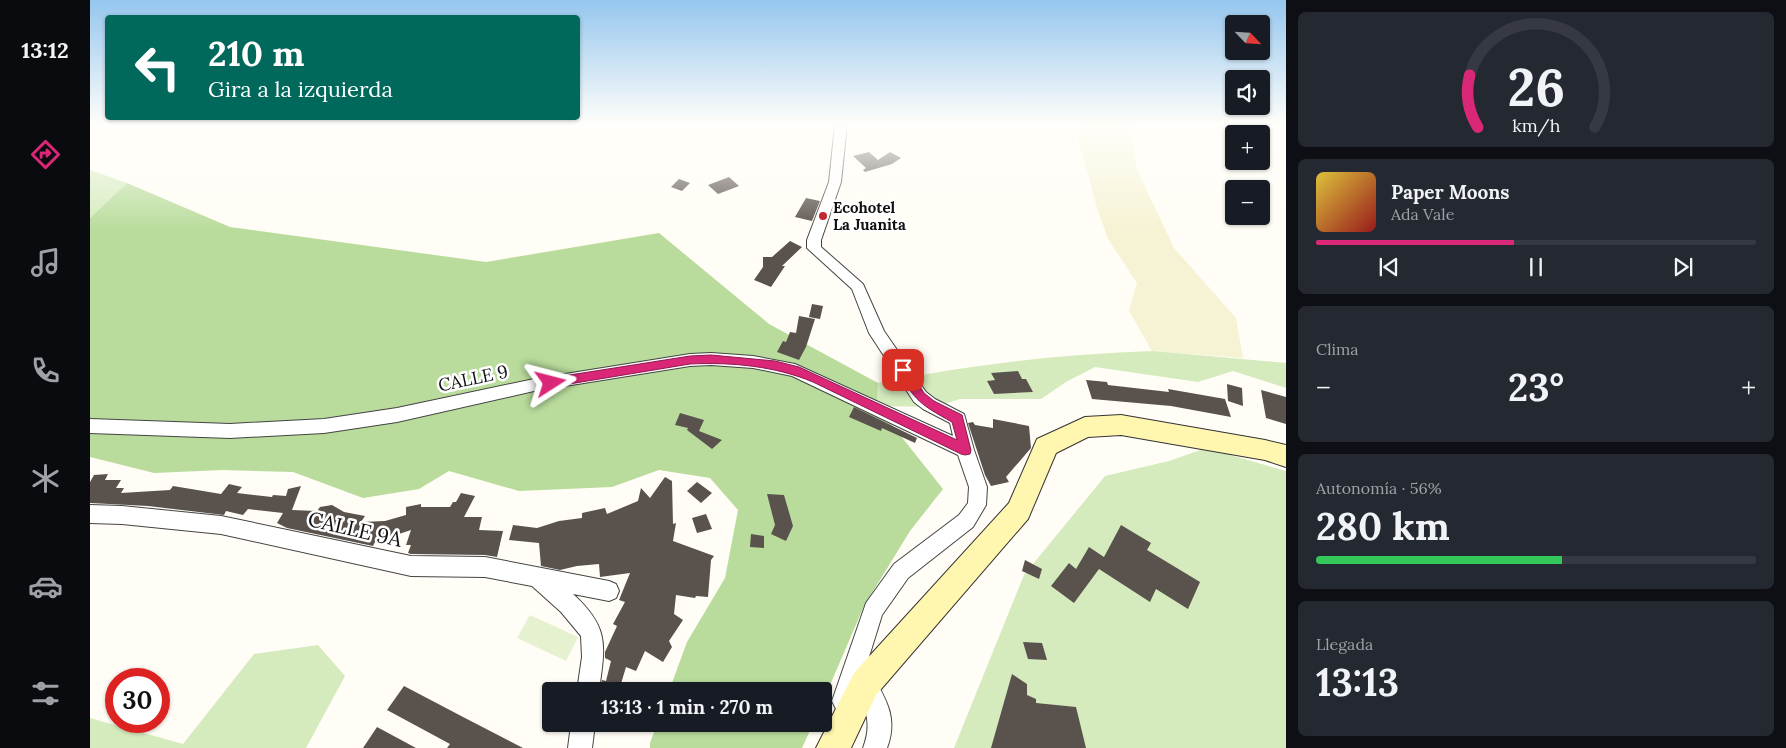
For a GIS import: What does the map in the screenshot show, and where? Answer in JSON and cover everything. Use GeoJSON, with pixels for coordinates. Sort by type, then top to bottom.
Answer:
{"type":"FeatureCollection","features":[{"type":"Feature","properties":{"kind":"main road"},"geometry":{"type":"LineString","coordinates":[[833,748],[865,684],[1019,510],[1046,446],[1085,427],[1121,425],[1264,450],[1286,456]]}},
{"type":"Feature","properties":{"kind":"street"},"geometry":{"type":"LineString","coordinates":[[829,748],[873,610],[901,571],[966,521],[977,505],[978,487],[965,450],[958,419],[929,404],[920,397],[878,332],[858,287],[814,248],[814,240],[835,182],[837,160]]}},
{"type":"Feature","properties":{"kind":"street","name":"CALLE 9"},"geometry":{"type":"LineString","coordinates":[[90,426],[230,431],[324,426],[397,415],[534,385],[690,360],[711,359],[754,362],[795,370],[965,450]]}},
{"type":"Feature","properties":{"kind":"street","name":"CALLE 9A"},"geometry":{"type":"LineString","coordinates":[[90,514],[221,525],[411,566],[485,567],[609,591]]}},
{"type":"Feature","properties":{"kind":"street"},"geometry":{"type":"LineString","coordinates":[[536,576],[557,593],[581,618],[592,636],[592,662],[589,682]]}},
{"type":"Feature","properties":{"kind":"street"},"geometry":{"type":"LineString","coordinates":[[865,684],[880,713],[881,729],[875,748]]}},
{"type":"Feature","properties":{"kind":"street"},"geometry":{"type":"LineString","coordinates":[[580,748],[582,732]]}},
{"type":"Feature","properties":{"kind":"shaded area"},"geometry":{"type":"Polygon","coordinates":[[[1084,160],[1135,160],[1136,168],[1174,248],[1236,318],[1243,358],[1152,351],[1129,311],[1137,283],[1108,239],[1097,208],[1084,160]]]}},
{"type":"Feature","properties":{"kind":"green space"},"geometry":{"type":"Polygon","coordinates":[[[90,170],[127,183],[90,218],[90,170]]]}},
{"type":"Feature","properties":{"kind":"green space"},"geometry":{"type":"Polygon","coordinates":[[[127,183],[230,227],[486,262],[659,233],[769,324],[878,383],[877,406],[943,489],[910,531],[864,606],[831,682],[672,682],[687,642],[725,578],[738,510],[710,478],[659,470],[612,487],[519,491],[449,471],[419,489],[363,498],[293,472],[223,470],[154,473],[90,457],[90,218],[127,183]]]}},
{"type":"Feature","properties":{"kind":"green space"},"geometry":{"type":"Polygon","coordinates":[[[1153,351],[1286,363],[1286,388],[1233,371],[1198,382],[1095,367],[1066,382],[1041,399],[960,399],[935,407],[877,406],[878,383],[1015,361],[1153,351]]]}},
{"type":"Feature","properties":{"kind":"green space"},"geometry":{"type":"Polygon","coordinates":[[[1206,448],[1286,471],[1286,748],[954,748],[1024,575],[1105,476],[1169,461],[1206,448]]]}},
{"type":"Feature","properties":{"kind":"green space"},"geometry":{"type":"Polygon","coordinates":[[[530,615],[578,637],[566,661],[517,638],[530,615]]]}},
{"type":"Feature","properties":{"kind":"green space"},"geometry":{"type":"Polygon","coordinates":[[[318,645],[345,676],[306,748],[90,748],[90,718],[105,722],[105,733],[144,733],[183,744],[254,654],[318,645]]]}},
{"type":"Feature","properties":{"kind":"green space"},"geometry":{"type":"Polygon","coordinates":[[[654,732],[809,732],[802,748],[650,748],[654,732]]]}},
{"type":"Feature","properties":{"kind":"building"},"geometry":{"type":"Polygon","coordinates":[[[857,160],[898,160],[892,164],[865,172],[863,170],[866,168],[857,160]]]}},
{"type":"Feature","properties":{"kind":"building"},"geometry":{"type":"Polygon","coordinates":[[[729,177],[739,186],[718,194],[708,185],[729,177]]]}},
{"type":"Feature","properties":{"kind":"building"},"geometry":{"type":"Polygon","coordinates":[[[679,179],[690,183],[682,191],[671,187],[679,179]]]}},
{"type":"Feature","properties":{"kind":"building"},"geometry":{"type":"Polygon","coordinates":[[[806,198],[820,201],[812,221],[795,217],[806,198]]]}},
{"type":"Feature","properties":{"kind":"building"},"geometry":{"type":"Polygon","coordinates":[[[790,241],[802,247],[782,266],[785,266],[771,287],[754,280],[763,267],[763,257],[772,257],[790,241]]]}},
{"type":"Feature","properties":{"kind":"building"},"geometry":{"type":"Polygon","coordinates":[[[812,304],[823,306],[820,319],[809,317],[812,304]]]}},
{"type":"Feature","properties":{"kind":"building"},"geometry":{"type":"Polygon","coordinates":[[[799,316],[815,319],[806,347],[799,360],[777,352],[783,341],[786,342],[790,332],[796,333],[799,316]]]}},
{"type":"Feature","properties":{"kind":"building"},"geometry":{"type":"Polygon","coordinates":[[[1018,371],[1022,379],[1026,379],[1033,392],[994,394],[987,381],[995,380],[991,373],[1018,371]]]}},
{"type":"Feature","properties":{"kind":"building"},"geometry":{"type":"Polygon","coordinates":[[[1086,380],[1107,382],[1108,385],[1169,392],[1168,389],[1225,399],[1231,417],[1171,406],[1092,399],[1086,380]]]}},
{"type":"Feature","properties":{"kind":"building"},"geometry":{"type":"Polygon","coordinates":[[[1227,384],[1242,388],[1243,406],[1228,401],[1227,384]]]}},
{"type":"Feature","properties":{"kind":"building"},"geometry":{"type":"Polygon","coordinates":[[[1261,390],[1286,397],[1286,424],[1266,418],[1261,390]]]}},
{"type":"Feature","properties":{"kind":"building"},"geometry":{"type":"Polygon","coordinates":[[[854,407],[917,438],[915,443],[882,428],[881,431],[849,417],[854,407]]]}},
{"type":"Feature","properties":{"kind":"building"},"geometry":{"type":"Polygon","coordinates":[[[680,413],[704,420],[699,431],[722,440],[712,449],[687,430],[688,428],[675,425],[680,413]]]}},
{"type":"Feature","properties":{"kind":"building"},"geometry":{"type":"Polygon","coordinates":[[[993,419],[1029,426],[1031,448],[1006,477],[1009,482],[991,486],[985,475],[968,423],[973,422],[975,425],[993,428],[993,419]]]}},
{"type":"Feature","properties":{"kind":"building"},"geometry":{"type":"Polygon","coordinates":[[[108,474],[105,480],[121,480],[116,488],[124,488],[121,493],[170,490],[173,486],[221,494],[229,484],[242,487],[237,493],[272,497],[273,495],[286,496],[288,489],[301,486],[292,510],[317,511],[320,507],[332,505],[344,512],[365,516],[361,522],[385,521],[406,515],[406,507],[421,504],[421,507],[450,507],[453,502],[456,502],[461,493],[475,496],[464,517],[482,517],[479,530],[503,531],[497,557],[485,555],[411,554],[408,553],[411,545],[406,545],[411,530],[375,542],[373,546],[287,528],[277,523],[283,513],[248,509],[243,515],[226,511],[224,515],[148,506],[90,503],[90,482],[94,475],[108,474]]]}},
{"type":"Feature","properties":{"kind":"building"},"geometry":{"type":"Polygon","coordinates":[[[665,477],[672,481],[673,524],[676,523],[673,541],[714,556],[711,560],[708,597],[696,596],[695,598],[676,595],[674,614],[683,620],[669,641],[672,647],[663,662],[645,651],[636,671],[626,667],[622,682],[602,682],[602,680],[606,681],[611,661],[605,658],[605,652],[617,626],[613,624],[625,602],[619,600],[630,573],[600,577],[599,564],[560,570],[541,566],[539,543],[509,540],[513,525],[537,528],[559,521],[582,518],[582,513],[605,508],[607,514],[638,501],[641,488],[650,498],[665,477]]]}},
{"type":"Feature","properties":{"kind":"building"},"geometry":{"type":"Polygon","coordinates":[[[697,482],[712,493],[701,503],[687,491],[697,482]]]}},
{"type":"Feature","properties":{"kind":"building"},"geometry":{"type":"Polygon","coordinates":[[[767,494],[784,495],[793,526],[786,541],[771,534],[775,525],[767,494]]]}},
{"type":"Feature","properties":{"kind":"building"},"geometry":{"type":"Polygon","coordinates":[[[706,514],[712,529],[697,533],[692,518],[706,514]]]}},
{"type":"Feature","properties":{"kind":"building"},"geometry":{"type":"Polygon","coordinates":[[[1121,525],[1151,543],[1147,550],[1200,582],[1188,609],[1156,589],[1150,602],[1099,569],[1074,603],[1051,586],[1069,563],[1076,569],[1089,547],[1104,557],[1121,525]]]}},
{"type":"Feature","properties":{"kind":"building"},"geometry":{"type":"Polygon","coordinates":[[[751,534],[764,536],[764,548],[750,547],[751,534]]]}},
{"type":"Feature","properties":{"kind":"building"},"geometry":{"type":"Polygon","coordinates":[[[1025,560],[1042,569],[1039,579],[1022,571],[1025,560]]]}},
{"type":"Feature","properties":{"kind":"building"},"geometry":{"type":"Polygon","coordinates":[[[1023,642],[1042,643],[1047,660],[1028,659],[1023,642]]]}},
{"type":"Feature","properties":{"kind":"building"},"geometry":{"type":"Polygon","coordinates":[[[1012,674],[1027,684],[1027,695],[1036,699],[1036,703],[1076,707],[1086,748],[991,748],[1012,674]]]}},
{"type":"Feature","properties":{"kind":"building"},"geometry":{"type":"Polygon","coordinates":[[[404,686],[523,748],[447,748],[450,744],[387,710],[404,686]]]}},
{"type":"Feature","properties":{"kind":"building"},"geometry":{"type":"Polygon","coordinates":[[[377,727],[416,748],[363,748],[377,727]]]}},
{"type":"Feature","properties":{"kind":"place","name":"Ecohotel La Juanita"},"geometry":{"type":"Point","coordinates":[823,216]}},
{"type":"Feature","properties":{"kind":"route"},"geometry":{"type":"LineString","coordinates":[[551,383],[690,360],[711,359],[775,365],[795,370],[817,379],[965,450],[958,419],[929,404],[920,397],[903,370]]}}]}
